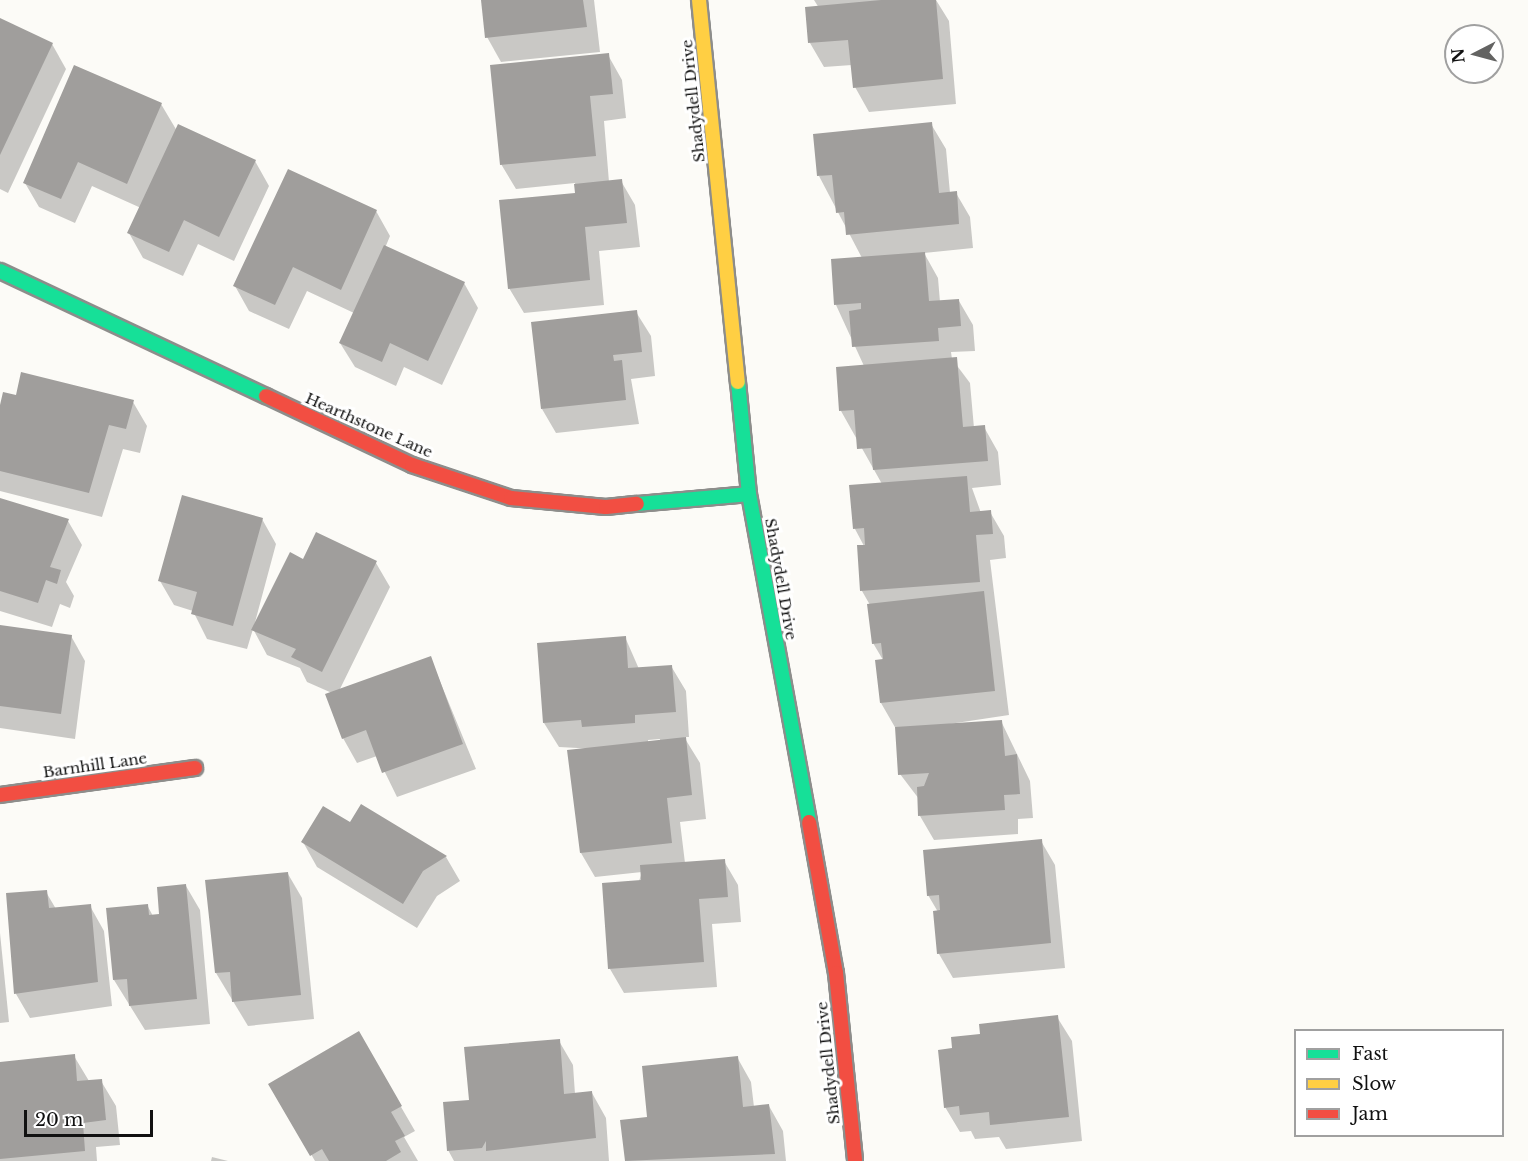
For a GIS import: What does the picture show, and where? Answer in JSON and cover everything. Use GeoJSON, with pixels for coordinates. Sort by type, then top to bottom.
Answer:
{"type":"FeatureCollection","features":[{"type":"Feature","properties":{"kind":"street","name":"Shadydell Drive"},"geometry":{"type":"LineString","coordinates":[[699,0],[749,494],[836,973],[855,1161]]}},
{"type":"Feature","properties":{"kind":"street","name":"Hearthstone Lane"},"geometry":{"type":"LineString","coordinates":[[0,271],[412,465],[511,498],[606,507],[749,494]]}},
{"type":"Feature","properties":{"kind":"street","name":"Barnhill Lane"},"geometry":{"type":"LineString","coordinates":[[0,795],[195,768]]}},
{"type":"Feature","properties":{"kind":"building"},"geometry":{"type":"Polygon","coordinates":[[[481,0],[583,0],[587,27],[485,38],[481,0]]]}},
{"type":"Feature","properties":{"kind":"building"},"geometry":{"type":"Polygon","coordinates":[[[881,0],[936,0],[943,79],[853,88],[848,40],[808,43],[805,7],[881,0]]]}},
{"type":"Feature","properties":{"kind":"building"},"geometry":{"type":"Polygon","coordinates":[[[0,18],[53,43],[0,155],[0,18]]]}},
{"type":"Feature","properties":{"kind":"building"},"geometry":{"type":"Polygon","coordinates":[[[609,53],[613,94],[590,96],[596,156],[500,165],[490,65],[609,53]]]}},
{"type":"Feature","properties":{"kind":"building"},"geometry":{"type":"Polygon","coordinates":[[[74,65],[162,103],[127,184],[78,162],[61,199],[23,183],[74,65]]]}},
{"type":"Feature","properties":{"kind":"building"},"geometry":{"type":"Polygon","coordinates":[[[932,122],[939,193],[957,191],[959,224],[846,235],[844,212],[836,213],[832,175],[817,176],[813,134],[932,122]]]}},
{"type":"Feature","properties":{"kind":"building"},"geometry":{"type":"Polygon","coordinates":[[[178,124],[256,160],[219,237],[184,220],[169,252],[127,233],[178,124]]]}},
{"type":"Feature","properties":{"kind":"building"},"geometry":{"type":"Polygon","coordinates":[[[288,169],[377,210],[341,290],[293,267],[275,305],[233,286],[288,169]]]}},
{"type":"Feature","properties":{"kind":"building"},"geometry":{"type":"Polygon","coordinates":[[[622,179],[627,223],[585,227],[590,280],[508,289],[499,200],[575,193],[574,184],[622,179]]]}},
{"type":"Feature","properties":{"kind":"building"},"geometry":{"type":"Polygon","coordinates":[[[384,245],[465,282],[428,361],[390,343],[382,362],[339,343],[384,245]]]}},
{"type":"Feature","properties":{"kind":"building"},"geometry":{"type":"Polygon","coordinates":[[[925,252],[929,301],[959,299],[961,326],[938,328],[939,341],[852,347],[849,311],[861,309],[861,303],[834,305],[831,259],[925,252]]]}},
{"type":"Feature","properties":{"kind":"building"},"geometry":{"type":"Polygon","coordinates":[[[637,310],[642,352],[613,355],[614,361],[622,360],[626,400],[541,409],[531,322],[637,310]]]}},
{"type":"Feature","properties":{"kind":"building"},"geometry":{"type":"Polygon","coordinates":[[[957,357],[963,427],[985,425],[988,461],[873,470],[871,448],[857,449],[854,410],[839,411],[836,367],[957,357]]]}},
{"type":"Feature","properties":{"kind":"building"},"geometry":{"type":"Polygon","coordinates":[[[21,372],[134,400],[126,429],[109,425],[89,493],[0,471],[0,405],[3,392],[16,395],[21,372]]]}},
{"type":"Feature","properties":{"kind":"building"},"geometry":{"type":"Polygon","coordinates":[[[967,476],[970,512],[991,510],[993,534],[976,535],[980,582],[860,591],[857,545],[865,545],[864,528],[853,529],[849,485],[967,476]]]}},
{"type":"Feature","properties":{"kind":"building"},"geometry":{"type":"Polygon","coordinates":[[[182,495],[263,518],[233,626],[191,614],[197,592],[158,581],[182,495]]]}},
{"type":"Feature","properties":{"kind":"building"},"geometry":{"type":"Polygon","coordinates":[[[0,498],[69,519],[50,567],[61,570],[57,584],[46,580],[38,603],[0,591],[0,498]]]}},
{"type":"Feature","properties":{"kind":"building"},"geometry":{"type":"Polygon","coordinates":[[[316,532],[377,561],[322,672],[291,657],[296,649],[251,630],[290,552],[303,559],[316,532]]]}},
{"type":"Feature","properties":{"kind":"building"},"geometry":{"type":"Polygon","coordinates":[[[984,591],[995,691],[880,703],[875,660],[883,659],[881,643],[872,644],[867,604],[984,591]]]}},
{"type":"Feature","properties":{"kind":"building"},"geometry":{"type":"Polygon","coordinates":[[[0,625],[72,635],[61,714],[0,706],[0,625]]]}},
{"type":"Feature","properties":{"kind":"building"},"geometry":{"type":"Polygon","coordinates":[[[626,636],[628,668],[672,665],[676,712],[635,715],[635,723],[582,727],[581,720],[543,723],[537,643],[626,636]]]}},
{"type":"Feature","properties":{"kind":"building"},"geometry":{"type":"Polygon","coordinates":[[[431,656],[463,744],[382,773],[366,730],[342,739],[325,694],[431,656]]]}},
{"type":"Feature","properties":{"kind":"building"},"geometry":{"type":"Polygon","coordinates":[[[1002,720],[1005,756],[1017,754],[1020,794],[1004,795],[1005,810],[918,816],[917,787],[924,786],[929,773],[898,775],[895,727],[1002,720]]]}},
{"type":"Feature","properties":{"kind":"building"},"geometry":{"type":"Polygon","coordinates":[[[686,737],[692,795],[667,798],[672,843],[580,853],[567,750],[686,737]]]}},
{"type":"Feature","properties":{"kind":"building"},"geometry":{"type":"Polygon","coordinates":[[[361,804],[447,856],[423,871],[403,904],[301,842],[323,806],[350,822],[361,804]]]}},
{"type":"Feature","properties":{"kind":"building"},"geometry":{"type":"Polygon","coordinates":[[[1042,839],[1051,943],[937,954],[933,911],[940,910],[939,895],[927,896],[923,850],[1042,839]]]}},
{"type":"Feature","properties":{"kind":"building"},"geometry":{"type":"Polygon","coordinates":[[[725,859],[728,897],[699,899],[704,962],[608,969],[602,883],[641,880],[640,865],[725,859]]]}},
{"type":"Feature","properties":{"kind":"building"},"geometry":{"type":"Polygon","coordinates":[[[288,872],[301,995],[232,1002],[230,972],[215,973],[205,880],[288,872]]]}},
{"type":"Feature","properties":{"kind":"building"},"geometry":{"type":"Polygon","coordinates":[[[186,884],[197,999],[129,1006],[127,979],[113,980],[106,908],[148,904],[149,915],[159,914],[157,887],[186,884]]]}},
{"type":"Feature","properties":{"kind":"building"},"geometry":{"type":"Polygon","coordinates":[[[47,890],[49,908],[91,904],[98,982],[14,994],[6,893],[47,890]]]}},
{"type":"Feature","properties":{"kind":"building"},"geometry":{"type":"Polygon","coordinates":[[[1058,1015],[1069,1117],[990,1125],[989,1112],[960,1115],[959,1106],[944,1108],[938,1050],[952,1048],[951,1037],[980,1034],[979,1024],[1058,1015]]]}},
{"type":"Feature","properties":{"kind":"building"},"geometry":{"type":"Polygon","coordinates":[[[359,1031],[402,1106],[391,1112],[405,1136],[395,1141],[401,1152],[386,1161],[329,1161],[322,1149],[310,1156],[268,1084],[359,1031]]]}},
{"type":"Feature","properties":{"kind":"building"},"geometry":{"type":"Polygon","coordinates":[[[560,1039],[564,1094],[592,1091],[596,1138],[486,1151],[486,1141],[482,1148],[447,1151],[443,1102],[469,1100],[464,1047],[560,1039]]]}},
{"type":"Feature","properties":{"kind":"building"},"geometry":{"type":"Polygon","coordinates":[[[75,1054],[77,1081],[102,1079],[106,1120],[83,1123],[85,1151],[0,1159],[0,1062],[75,1054]]]}},
{"type":"Feature","properties":{"kind":"building"},"geometry":{"type":"Polygon","coordinates":[[[738,1056],[743,1107],[769,1104],[775,1154],[625,1161],[620,1120],[647,1117],[642,1066],[738,1056]]]}},
{"type":"Feature","properties":{"kind":"traffic: fast"},"geometry":{"type":"LineString","coordinates":[[0,271],[266,396]]}},
{"type":"Feature","properties":{"kind":"traffic: fast"},"geometry":{"type":"LineString","coordinates":[[738,382],[749,494],[809,822]]}},
{"type":"Feature","properties":{"kind":"traffic: fast"},"geometry":{"type":"LineString","coordinates":[[637,504],[749,494]]}},
{"type":"Feature","properties":{"kind":"traffic: slow"},"geometry":{"type":"LineString","coordinates":[[699,0],[738,382]]}},
{"type":"Feature","properties":{"kind":"traffic: jam"},"geometry":{"type":"LineString","coordinates":[[266,396],[412,465],[511,498],[606,507],[637,504]]}},
{"type":"Feature","properties":{"kind":"traffic: jam"},"geometry":{"type":"LineString","coordinates":[[0,795],[195,768]]}},
{"type":"Feature","properties":{"kind":"traffic: jam"},"geometry":{"type":"LineString","coordinates":[[809,822],[836,973],[855,1161]]}}]}
